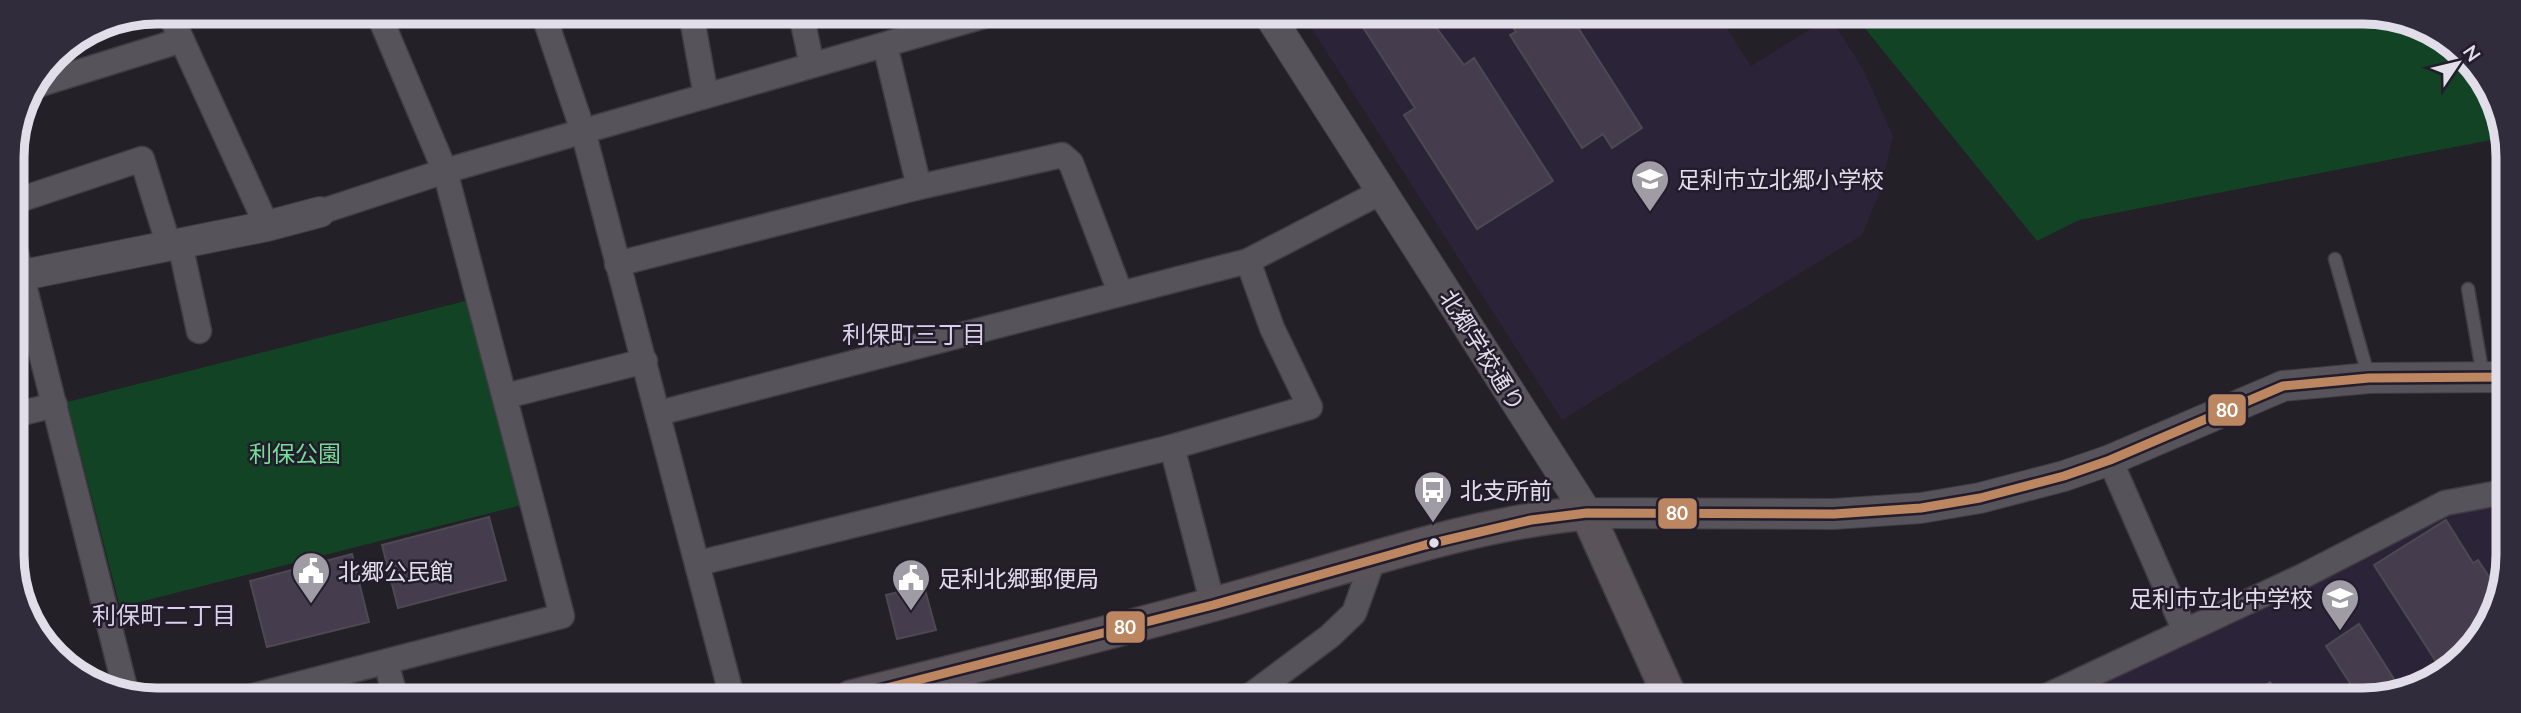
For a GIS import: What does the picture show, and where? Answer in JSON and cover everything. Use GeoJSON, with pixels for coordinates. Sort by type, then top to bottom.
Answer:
{"type":"FeatureCollection","features":[{"type":"Feature","properties":{"kind":"main road"},"geometry":{"type":"LineString","coordinates":[[886,688],[1531,520],[1587,513]]}},
{"type":"Feature","properties":{"kind":"main road","name":"北郷学校通り"},"geometry":{"type":"LineString","coordinates":[[1587,513],[1666,688]]}},
{"type":"Feature","properties":{"kind":"street"},"geometry":{"type":"LineString","coordinates":[[175,24],[267,226]]}},
{"type":"Feature","properties":{"kind":"street"},"geometry":{"type":"LineString","coordinates":[[284,688],[562,616],[445,171],[384,24]]}},
{"type":"Feature","properties":{"kind":"street"},"geometry":{"type":"LineString","coordinates":[[547,24],[583,131],[730,688]]}},
{"type":"Feature","properties":{"kind":"street"},"geometry":{"type":"LineString","coordinates":[[693,24],[706,96]]}},
{"type":"Feature","properties":{"kind":"street"},"geometry":{"type":"LineString","coordinates":[[804,24],[812,65]]}},
{"type":"Feature","properties":{"kind":"street"},"geometry":{"type":"LineString","coordinates":[[25,275],[267,226],[320,212],[445,171],[885,45],[916,24]]}},
{"type":"Feature","properties":{"kind":"street","name":"北郷学校通り"},"geometry":{"type":"LineString","coordinates":[[1275,24],[1587,513]]}},
{"type":"Feature","properties":{"kind":"street"},"geometry":{"type":"LineString","coordinates":[[49,81],[182,40]]}},
{"type":"Feature","properties":{"kind":"street"},"geometry":{"type":"LineString","coordinates":[[885,45],[919,187]]}},
{"type":"Feature","properties":{"kind":"street"},"geometry":{"type":"LineString","coordinates":[[617,264],[919,187],[1062,155],[1071,163],[1120,292]]}},
{"type":"Feature","properties":{"kind":"street"},"geometry":{"type":"LineString","coordinates":[[25,198],[142,159],[175,245],[199,331]]}},
{"type":"Feature","properties":{"kind":"street"},"geometry":{"type":"LineString","coordinates":[[659,413],[1248,261],[1383,191]]}},
{"type":"Feature","properties":{"kind":"street"},"geometry":{"type":"LineString","coordinates":[[699,563],[1172,447],[1310,407],[1272,328],[1248,261]]}},
{"type":"Feature","properties":{"kind":"street"},"geometry":{"type":"LineString","coordinates":[[25,299],[55,405],[124,684]]}},
{"type":"Feature","properties":{"kind":"street"},"geometry":{"type":"LineString","coordinates":[[506,396],[645,361]]}},
{"type":"Feature","properties":{"kind":"street"},"geometry":{"type":"LineString","coordinates":[[1587,513],[1881,513],[1944,505],[2027,487],[2110,460],[2264,392],[2302,382],[2494,376]]}},
{"type":"Feature","properties":{"kind":"street"},"geometry":{"type":"LineString","coordinates":[[24,412],[55,405]]}},
{"type":"Feature","properties":{"kind":"street"},"geometry":{"type":"LineString","coordinates":[[1172,447],[1213,605]]}},
{"type":"Feature","properties":{"kind":"street"},"geometry":{"type":"LineString","coordinates":[[2110,460],[2184,629]]}},
{"type":"Feature","properties":{"kind":"street"},"geometry":{"type":"LineString","coordinates":[[2063,688],[2184,629],[2305,575],[2445,503],[2496,493]]}},
{"type":"Feature","properties":{"kind":"street"},"geometry":{"type":"LineString","coordinates":[[1260,688],[1330,636],[1354,613],[1373,560]]}},
{"type":"Feature","properties":{"kind":"street"},"geometry":{"type":"LineString","coordinates":[[386,662],[392,688]]}},
{"type":"Feature","properties":{"kind":"lane"},"geometry":{"type":"LineString","coordinates":[[2335,259],[2369,378]]}},
{"type":"Feature","properties":{"kind":"lane"},"geometry":{"type":"LineString","coordinates":[[2468,289],[2494,376]]}},
{"type":"Feature","properties":{"kind":"shaded area","name":"足利市立北郷小学校"},"geometry":{"type":"Polygon","coordinates":[[[1309,24],[1724,24],[1751,66],[1819,24],[1834,24],[1863,69],[1893,136],[1880,192],[1862,235],[1562,420],[1309,24]]]}},
{"type":"Feature","properties":{"kind":"shaded area","name":"足利市立北中学校"},"geometry":{"type":"Polygon","coordinates":[[[2496,503],[2495,573],[2492,590],[2479,622],[2451,656],[2430,671],[2398,684],[2372,688],[2083,688],[2454,511],[2496,503]]]}},
{"type":"Feature","properties":{"kind":"green space"},"geometry":{"type":"Polygon","coordinates":[[[1861,24],[2381,26],[2422,38],[2451,57],[2464,70],[2483,99],[2494,131],[2495,139],[2079,220],[2037,241],[1861,24]]]}},
{"type":"Feature","properties":{"kind":"green space","name":"利保公園"},"geometry":{"type":"Polygon","coordinates":[[[469,300],[522,505],[120,607],[67,402],[469,300]]]}},
{"type":"Feature","properties":{"kind":"building"},"geometry":{"type":"Polygon","coordinates":[[[1361,24],[1434,24],[1464,65],[1474,58],[1553,181],[1477,229],[1404,115],[1415,108],[1361,24]]]}},
{"type":"Feature","properties":{"kind":"building"},"geometry":{"type":"Polygon","coordinates":[[[1511,24],[1576,24],[1642,128],[1612,148],[1603,134],[1582,148],[1510,35],[1516,32],[1511,24]]]}},
{"type":"Feature","properties":{"kind":"building"},"geometry":{"type":"Polygon","coordinates":[[[489,517],[506,580],[398,608],[382,545],[489,517]]]}},
{"type":"Feature","properties":{"kind":"building"},"geometry":{"type":"Polygon","coordinates":[[[2446,520],[2473,563],[2478,560],[2493,583],[2492,590],[2479,622],[2464,643],[2438,665],[2374,565],[2446,520]]]}},
{"type":"Feature","properties":{"kind":"building","name":"北郷公民館"},"geometry":{"type":"Polygon","coordinates":[[[352,554],[369,622],[267,647],[250,581],[352,554]]]}},
{"type":"Feature","properties":{"kind":"building","name":"足利北郷郵便局"},"geometry":{"type":"Polygon","coordinates":[[[924,586],[936,630],[897,639],[886,595],[924,586]]]}},
{"type":"Feature","properties":{"kind":"building"},"geometry":{"type":"Polygon","coordinates":[[[2359,624],[2397,684],[2353,688],[2326,646],[2359,624]]]}},
{"type":"Feature","properties":{"kind":"building"},"geometry":{"type":"Polygon","coordinates":[[[2270,682],[2274,688],[2261,688],[2270,682]]]}},
{"type":"Feature","properties":{"kind":"transit line","name":"80"},"geometry":{"type":"LineString","coordinates":[[886,688],[1213,605],[1425,545],[1531,520],[1587,513],[1834,514],[1921,508],[1980,498],[2064,476],[2110,460],[2283,386],[2369,378],[2496,377]]}},
{"type":"Feature","properties":{"kind":"place","name":"足利市立北郷小学校"},"geometry":{"type":"Point","coordinates":[1650,213]}},
{"type":"Feature","properties":{"kind":"place","name":"北支所前"},"geometry":{"type":"Point","coordinates":[1433,524]}},
{"type":"Feature","properties":{"kind":"place","name":"北郷公民館"},"geometry":{"type":"Point","coordinates":[311,605]}},
{"type":"Feature","properties":{"kind":"place","name":"足利北郷郵便局"},"geometry":{"type":"Point","coordinates":[911,612]}},
{"type":"Feature","properties":{"kind":"place","name":"足利市立北中学校"},"geometry":{"type":"Point","coordinates":[2340,632]}},
{"type":"Feature","properties":{"kind":"district","name":"利保町三丁目"},"geometry":{"type":"Point","coordinates":[914,333]}},
{"type":"Feature","properties":{"kind":"district","name":"利保町二丁目"},"geometry":{"type":"Point","coordinates":[164,614]}}]}
